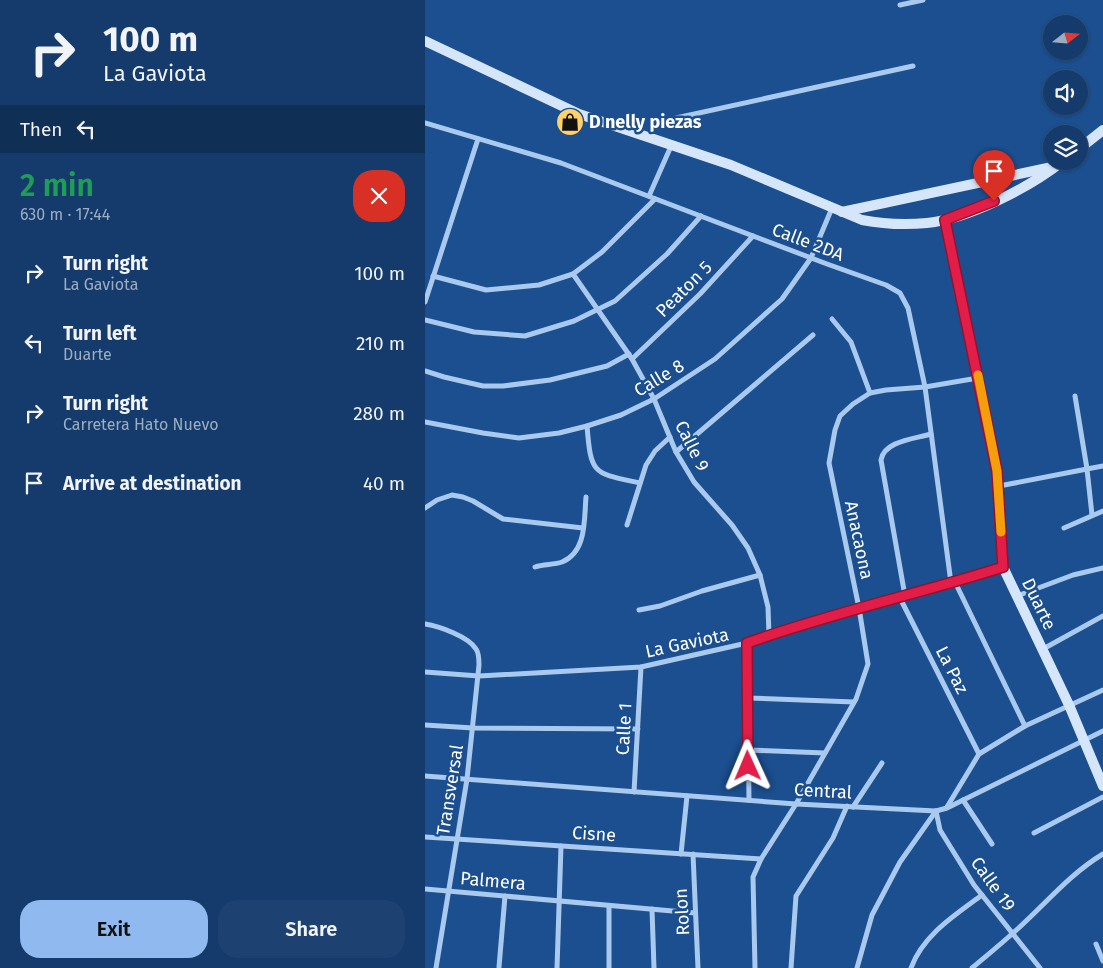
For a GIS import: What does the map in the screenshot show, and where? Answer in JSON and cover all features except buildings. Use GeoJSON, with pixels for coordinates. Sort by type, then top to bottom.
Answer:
{"type":"FeatureCollection","features":[{"type":"Feature","properties":{"kind":"main road"},"geometry":{"type":"LineString","coordinates":[[425,41],[579,114],[731,165],[862,220],[906,224],[945,220],[1012,193],[1049,170]]}},
{"type":"Feature","properties":{"kind":"main road"},"geometry":{"type":"LineString","coordinates":[[1088,141],[1103,130]]}},
{"type":"Feature","properties":{"kind":"main road"},"geometry":{"type":"LineString","coordinates":[[842,212],[1043,167]]}},
{"type":"Feature","properties":{"kind":"main road","name":"Duarte"},"geometry":{"type":"LineString","coordinates":[[945,220],[999,486],[1003,567],[1043,649],[1103,786]]}},
{"type":"Feature","properties":{"kind":"street"},"geometry":{"type":"LineString","coordinates":[[900,5],[923,0]]}},
{"type":"Feature","properties":{"kind":"street"},"geometry":{"type":"LineString","coordinates":[[676,118],[913,66]]}},
{"type":"Feature","properties":{"kind":"street","name":"Calle 2DA"},"geometry":{"type":"LineString","coordinates":[[425,123],[561,162],[886,285],[900,293],[907,308],[925,387],[953,583],[1025,726]]}},
{"type":"Feature","properties":{"kind":"street"},"geometry":{"type":"LineString","coordinates":[[425,302],[478,138]]}},
{"type":"Feature","properties":{"kind":"street"},"geometry":{"type":"LineString","coordinates":[[433,276],[486,290],[539,284],[573,274],[602,252],[652,198],[672,144]]}},
{"type":"Feature","properties":{"kind":"street","name":"Calle 8"},"geometry":{"type":"LineString","coordinates":[[425,422],[519,438],[559,433],[587,426],[621,415],[654,399],[715,359],[782,299],[811,258],[832,208]]}},
{"type":"Feature","properties":{"kind":"street"},"geometry":{"type":"LineString","coordinates":[[425,320],[474,332],[525,336],[575,321],[615,301],[667,254],[701,216]]}},
{"type":"Feature","properties":{"kind":"street","name":"Peaton 5"},"geometry":{"type":"LineString","coordinates":[[425,371],[483,386],[503,386],[550,380],[607,366],[631,356],[700,294],[753,236]]}},
{"type":"Feature","properties":{"kind":"street","name":"Calle 9"},"geometry":{"type":"LineString","coordinates":[[573,274],[631,356],[654,399],[676,452],[694,482],[732,525],[748,548],[760,575],[768,607],[769,635]]}},
{"type":"Feature","properties":{"kind":"street"},"geometry":{"type":"LineString","coordinates":[[832,319],[851,342],[870,393]]}},
{"type":"Feature","properties":{"kind":"street"},"geometry":{"type":"LineString","coordinates":[[676,452],[813,335]]}},
{"type":"Feature","properties":{"kind":"street","name":"Anacaona"},"geometry":{"type":"LineString","coordinates":[[755,968],[753,877],[761,859],[796,804],[854,702],[865,677],[868,664],[859,608],[829,463],[831,446],[841,416],[853,404],[870,393],[925,387],[978,378]]}},
{"type":"Feature","properties":{"kind":"street"},"geometry":{"type":"LineString","coordinates":[[1075,396],[1092,514]]}},
{"type":"Feature","properties":{"kind":"street"},"geometry":{"type":"LineString","coordinates":[[587,426],[589,452],[593,466],[609,476],[640,483]]}},
{"type":"Feature","properties":{"kind":"street","name":"La Paz"},"geometry":{"type":"LineString","coordinates":[[931,434],[889,446],[882,454],[881,460],[903,597],[979,754]]}},
{"type":"Feature","properties":{"kind":"street"},"geometry":{"type":"LineString","coordinates":[[627,526],[648,460],[670,437]]}},
{"type":"Feature","properties":{"kind":"street"},"geometry":{"type":"LineString","coordinates":[[999,486],[1103,466]]}},
{"type":"Feature","properties":{"kind":"street"},"geometry":{"type":"LineString","coordinates":[[425,508],[437,500],[452,495],[473,501],[503,519],[583,528]]}},
{"type":"Feature","properties":{"kind":"street"},"geometry":{"type":"LineString","coordinates":[[535,567],[561,563],[572,555],[580,544],[586,497]]}},
{"type":"Feature","properties":{"kind":"street"},"geometry":{"type":"LineString","coordinates":[[1064,528],[1092,514],[1103,511]]}},
{"type":"Feature","properties":{"kind":"street","name":"La Gaviota"},"geometry":{"type":"LineString","coordinates":[[425,672],[479,676],[641,667],[747,643],[859,608],[953,583],[1003,567]]}},
{"type":"Feature","properties":{"kind":"street"},"geometry":{"type":"LineString","coordinates":[[1017,596],[1073,575],[1103,568]]}},
{"type":"Feature","properties":{"kind":"street"},"geometry":{"type":"LineString","coordinates":[[639,610],[660,606],[702,591],[760,575]]}},
{"type":"Feature","properties":{"kind":"street"},"geometry":{"type":"LineString","coordinates":[[1043,649],[1103,616]]}},
{"type":"Feature","properties":{"kind":"street","name":"Transversal"},"geometry":{"type":"LineString","coordinates":[[425,624],[439,626],[471,643],[476,648],[478,654],[479,676],[467,779],[435,968]]}},
{"type":"Feature","properties":{"kind":"street"},"geometry":{"type":"LineString","coordinates":[[747,643],[749,800]]}},
{"type":"Feature","properties":{"kind":"street","name":"Calle 1"},"geometry":{"type":"LineString","coordinates":[[635,792],[641,667]]}},
{"type":"Feature","properties":{"kind":"street"},"geometry":{"type":"LineString","coordinates":[[947,808],[979,754],[1025,726],[1103,690]]}},
{"type":"Feature","properties":{"kind":"street"},"geometry":{"type":"LineString","coordinates":[[748,698],[854,702]]}},
{"type":"Feature","properties":{"kind":"street"},"geometry":{"type":"LineString","coordinates":[[425,725],[473,728],[638,729]]}},
{"type":"Feature","properties":{"kind":"street","name":"Central"},"geometry":{"type":"LineString","coordinates":[[425,776],[796,804],[936,811],[947,808],[1103,731]]}},
{"type":"Feature","properties":{"kind":"street"},"geometry":{"type":"LineString","coordinates":[[748,750],[825,753]]}},
{"type":"Feature","properties":{"kind":"street"},"geometry":{"type":"LineString","coordinates":[[791,968],[796,896],[833,838],[850,807],[882,763]]}},
{"type":"Feature","properties":{"kind":"street"},"geometry":{"type":"LineString","coordinates":[[681,854],[687,796]]}},
{"type":"Feature","properties":{"kind":"street"},"geometry":{"type":"LineString","coordinates":[[1035,832],[1103,797]]}},
{"type":"Feature","properties":{"kind":"street"},"geometry":{"type":"LineString","coordinates":[[963,800],[993,844]]}},
{"type":"Feature","properties":{"kind":"street"},"geometry":{"type":"LineString","coordinates":[[857,968],[872,915],[900,862],[936,811]]}},
{"type":"Feature","properties":{"kind":"street","name":"Calle 19"},"geometry":{"type":"LineString","coordinates":[[936,811],[940,830],[974,885],[1040,968]]}},
{"type":"Feature","properties":{"kind":"street","name":"Cisne"},"geometry":{"type":"LineString","coordinates":[[425,837],[761,859]]}},
{"type":"Feature","properties":{"kind":"street"},"geometry":{"type":"LineString","coordinates":[[557,968],[561,846]]}},
{"type":"Feature","properties":{"kind":"street","name":"Rolon"},"geometry":{"type":"LineString","coordinates":[[693,854],[698,968]]}},
{"type":"Feature","properties":{"kind":"street"},"geometry":{"type":"LineString","coordinates":[[972,968],[1013,933],[1053,894],[1103,854]]}},
{"type":"Feature","properties":{"kind":"street","name":"Palmera"},"geometry":{"type":"LineString","coordinates":[[425,889],[695,913]]}},
{"type":"Feature","properties":{"kind":"street"},"geometry":{"type":"LineString","coordinates":[[911,968],[916,954],[930,938],[949,920],[982,895]]}},
{"type":"Feature","properties":{"kind":"street"},"geometry":{"type":"LineString","coordinates":[[499,967],[505,896]]}},
{"type":"Feature","properties":{"kind":"street"},"geometry":{"type":"LineString","coordinates":[[609,906],[609,968]]}},
{"type":"Feature","properties":{"kind":"street"},"geometry":{"type":"LineString","coordinates":[[651,909],[654,968]]}},
{"type":"Feature","properties":{"kind":"street"},"geometry":{"type":"LineString","coordinates":[[1096,944],[1103,961]]}},
{"type":"Feature","properties":{"kind":"slow traffic"},"geometry":{"type":"LineString","coordinates":[[978,375],[997,471],[1001,532]]}},
{"type":"Feature","properties":{"kind":"place","name":"D nelly piezas"},"geometry":{"type":"Point","coordinates":[570,122]}},
{"type":"Feature","properties":{"kind":"route"},"geometry":{"type":"LineString","coordinates":[[748,766],[747,643],[859,608],[900,598],[1003,567],[997,471],[945,220],[994,201]]}}]}
